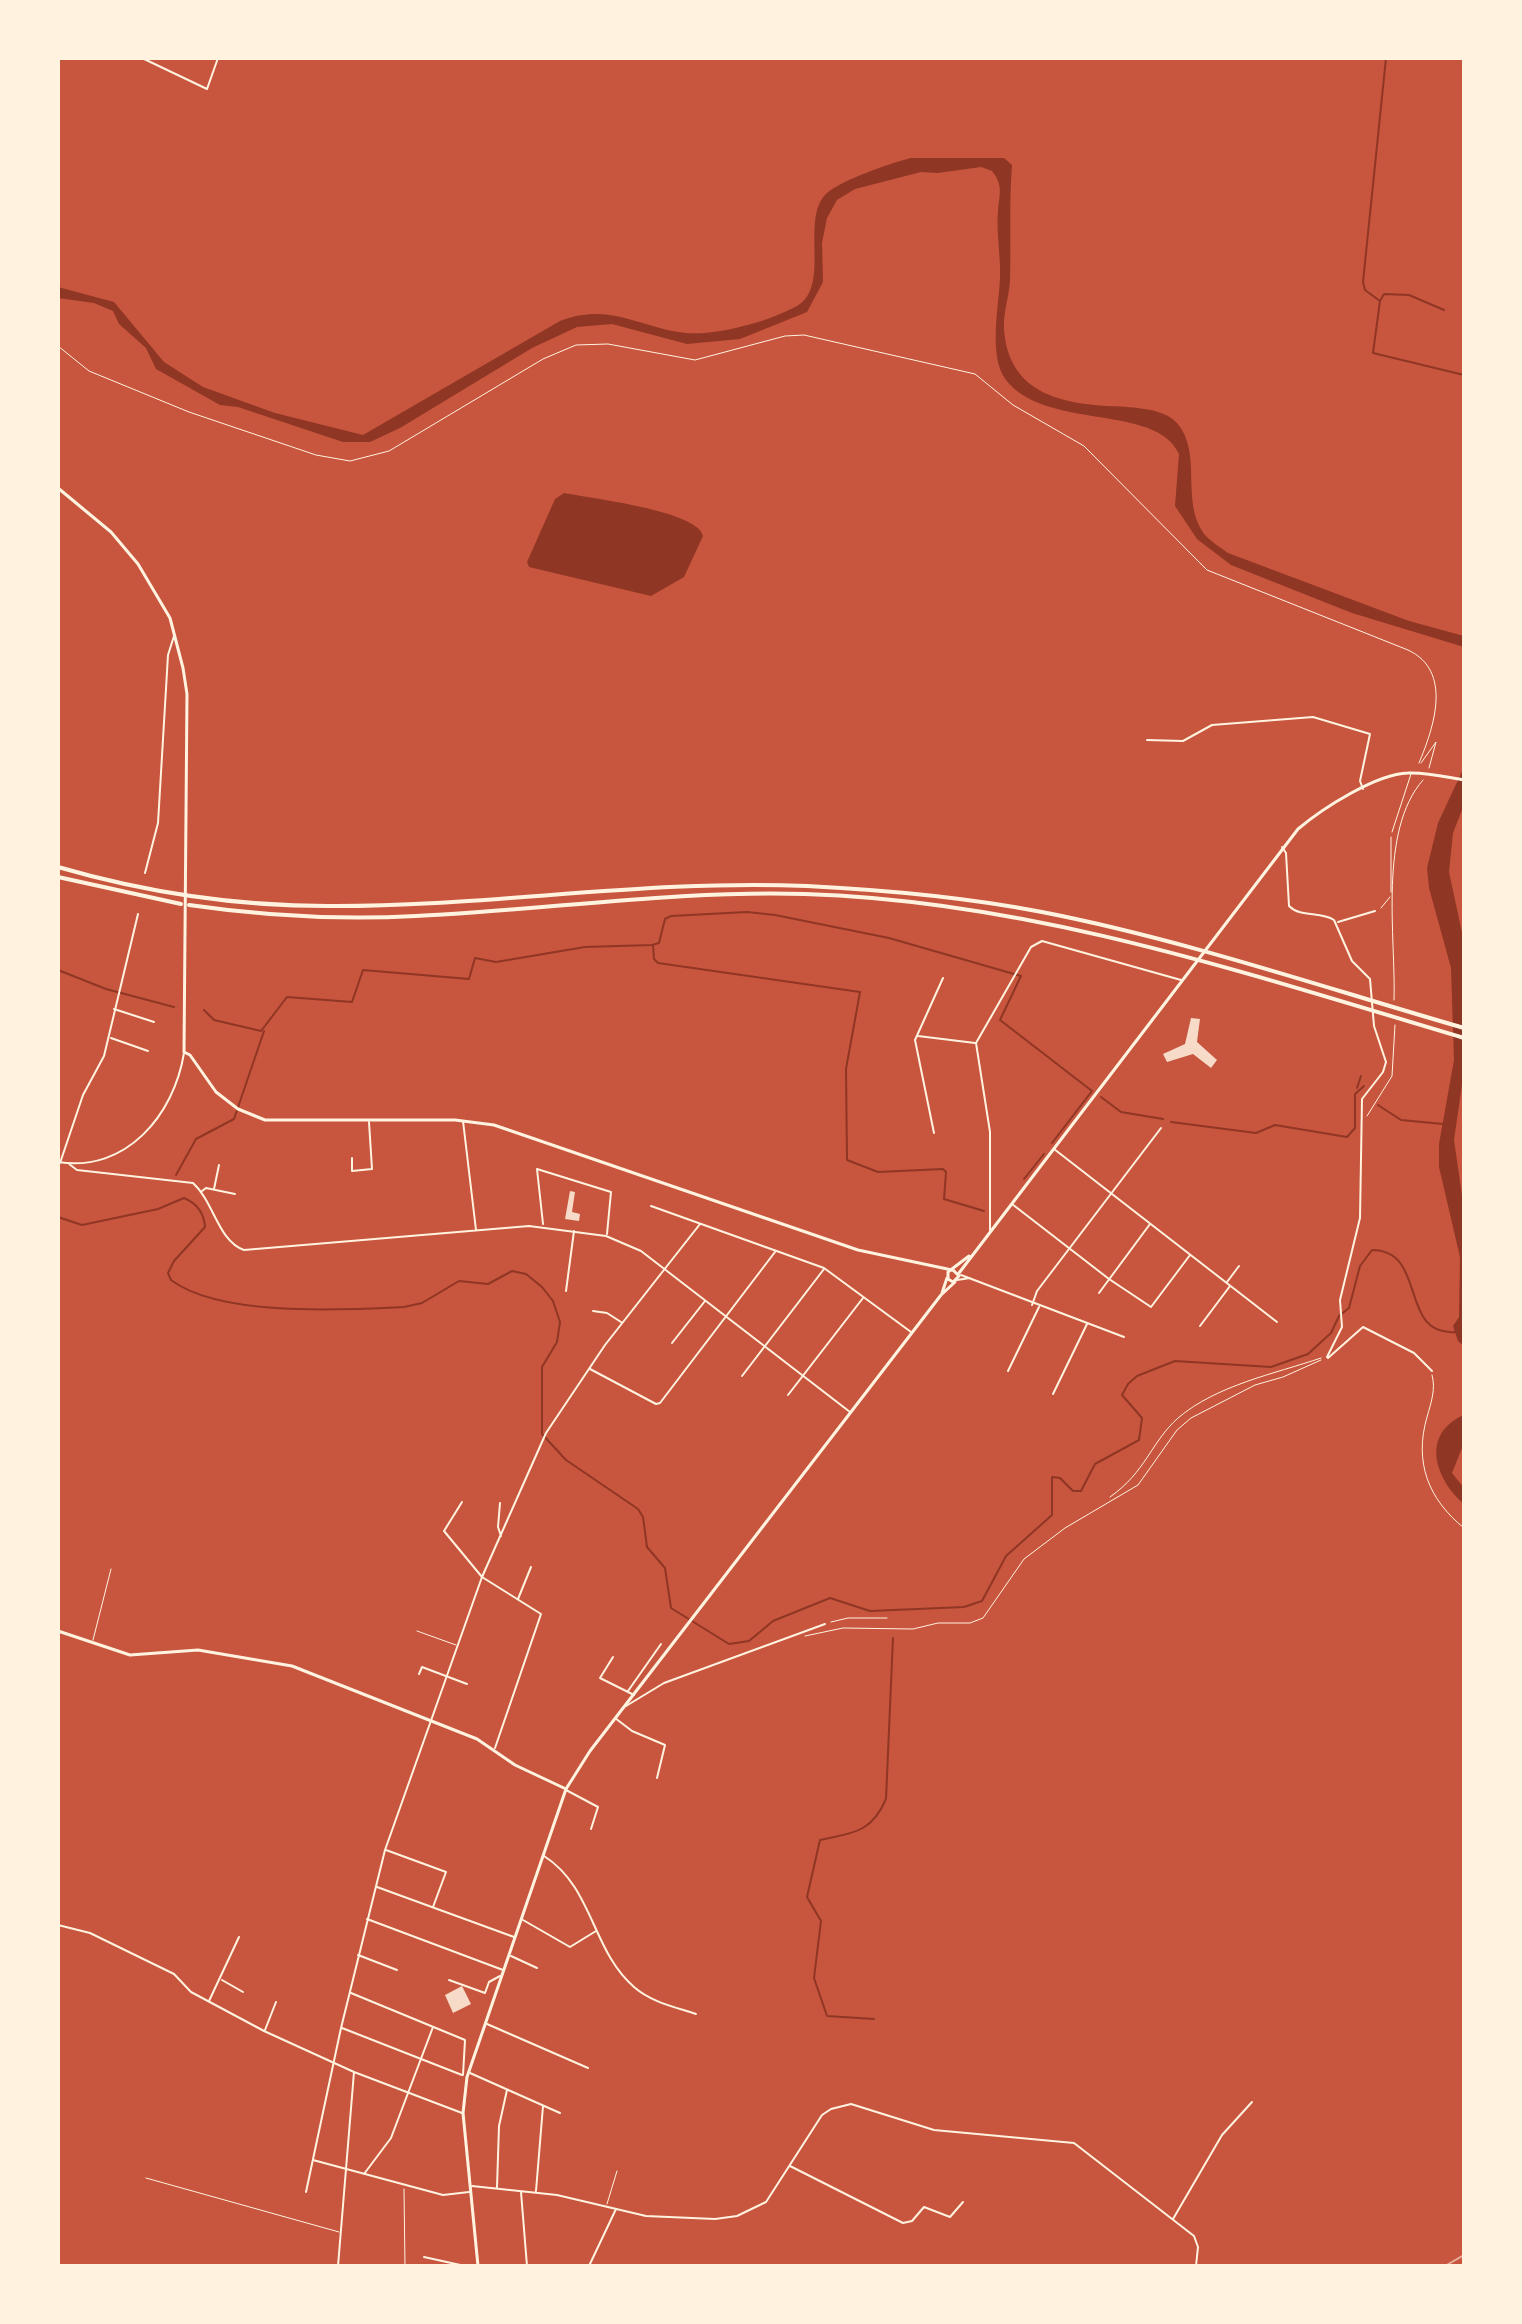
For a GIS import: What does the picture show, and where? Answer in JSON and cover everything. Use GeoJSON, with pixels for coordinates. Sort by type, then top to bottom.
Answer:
{"type":"FeatureCollection","features":[{"type":"Feature","properties":{"kind":"highway"},"geometry":{"type":"LineString","coordinates":[[58,867],[93,877],[196,896],[309,906],[388,905],[662,887],[805,886],[890,892],[1040,912],[1190,950],[1464,1028]]}},
{"type":"Feature","properties":{"kind":"highway"},"geometry":{"type":"LineString","coordinates":[[58,877],[181,904]]}},
{"type":"Feature","properties":{"kind":"highway"},"geometry":{"type":"LineString","coordinates":[[189,905],[260,914],[354,918],[457,914],[692,894],[843,896],[1005,914],[1184,956],[1464,1038]]}},
{"type":"Feature","properties":{"kind":"street"},"geometry":{"type":"LineString","coordinates":[[142,58],[207,89],[218,58]]}},
{"type":"Feature","properties":{"kind":"street"},"geometry":{"type":"LineString","coordinates":[[58,488],[111,532],[138,564],[170,618],[187,694],[184,1052],[171,1098],[147,1132],[115,1155],[69,1164],[59,1162],[83,1095],[104,1056],[138,914]]}},
{"type":"Feature","properties":{"kind":"street"},"geometry":{"type":"LineString","coordinates":[[145,873],[158,823],[168,655],[174,635]]}},
{"type":"Feature","properties":{"kind":"street"},"geometry":{"type":"LineString","coordinates":[[1147,740],[1183,741],[1212,725],[1313,717],[1370,734],[1360,781],[1363,789]]}},
{"type":"Feature","properties":{"kind":"street"},"geometry":{"type":"LineString","coordinates":[[466,2075],[566,1789],[615,1718],[912,1332],[956,1281],[1011,1203],[1282,847],[1312,817],[1393,775],[1414,773],[1464,780]]}},
{"type":"Feature","properties":{"kind":"street"},"geometry":{"type":"LineString","coordinates":[[1282,847],[1286,853],[1289,906],[1297,912],[1324,914],[1337,923],[1352,961],[1372,983],[1374,1026],[1386,1062],[1383,1072],[1362,1099],[1360,1218],[1341,1310],[1344,1317],[1340,1334],[1327,1357]]}},
{"type":"Feature","properties":{"kind":"street"},"geometry":{"type":"LineString","coordinates":[[1337,923],[1375,911]]}},
{"type":"Feature","properties":{"kind":"street"},"geometry":{"type":"LineString","coordinates":[[990,1231],[990,1132],[976,1043],[1031,947],[1042,941],[1181,980]]}},
{"type":"Feature","properties":{"kind":"street"},"geometry":{"type":"LineString","coordinates":[[934,1133],[917,1036],[943,978]]}},
{"type":"Feature","properties":{"kind":"street"},"geometry":{"type":"LineString","coordinates":[[114,1009],[154,1022]]}},
{"type":"Feature","properties":{"kind":"street"},"geometry":{"type":"LineString","coordinates":[[917,1036],[976,1043]]}},
{"type":"Feature","properties":{"kind":"street"},"geometry":{"type":"LineString","coordinates":[[109,1037],[148,1051]]}},
{"type":"Feature","properties":{"kind":"street"},"geometry":{"type":"LineString","coordinates":[[184,1052],[190,1055],[207,1083],[244,1112],[281,1123],[463,1120],[524,1134],[858,1250],[952,1270],[1032,1305],[1124,1337]]}},
{"type":"Feature","properties":{"kind":"street"},"geometry":{"type":"LineString","coordinates":[[463,1120],[476,1231]]}},
{"type":"Feature","properties":{"kind":"street"},"geometry":{"type":"LineString","coordinates":[[352,1158],[352,1171],[372,1169],[369,1122]]}},
{"type":"Feature","properties":{"kind":"street"},"geometry":{"type":"LineString","coordinates":[[1032,1305],[1037,1291],[1161,1128]]}},
{"type":"Feature","properties":{"kind":"street"},"geometry":{"type":"LineString","coordinates":[[1053,1148],[1277,1322]]}},
{"type":"Feature","properties":{"kind":"street"},"geometry":{"type":"LineString","coordinates":[[69,1164],[77,1170],[186,1181],[201,1192],[229,1242],[244,1250],[544,1226],[606,1236],[641,1251],[665,1268],[850,1412]]}},
{"type":"Feature","properties":{"kind":"street"},"geometry":{"type":"LineString","coordinates":[[214,1190],[219,1165]]}},
{"type":"Feature","properties":{"kind":"street"},"geometry":{"type":"LineString","coordinates":[[544,1226],[537,1169],[613,1194],[606,1236]]}},
{"type":"Feature","properties":{"kind":"street"},"geometry":{"type":"LineString","coordinates":[[201,1192],[214,1190],[235,1194]]}},
{"type":"Feature","properties":{"kind":"street"},"geometry":{"type":"LineString","coordinates":[[1011,1203],[1109,1279],[1151,1307],[1190,1255]]}},
{"type":"Feature","properties":{"kind":"street"},"geometry":{"type":"LineString","coordinates":[[651,1206],[824,1268],[912,1332]]}},
{"type":"Feature","properties":{"kind":"street"},"geometry":{"type":"LineString","coordinates":[[306,2192],[349,1992],[385,1850],[428,1721],[482,1577],[546,1433],[622,1323],[700,1224]]}},
{"type":"Feature","properties":{"kind":"street"},"geometry":{"type":"LineString","coordinates":[[1099,1293],[1150,1224]]}},
{"type":"Feature","properties":{"kind":"street"},"geometry":{"type":"LineString","coordinates":[[566,1291],[574,1230]]}},
{"type":"Feature","properties":{"kind":"street"},"geometry":{"type":"LineString","coordinates":[[589,1368],[656,1404],[660,1403],[775,1251]]}},
{"type":"Feature","properties":{"kind":"street"},"geometry":{"type":"LineString","coordinates":[[941,1295],[952,1270],[975,1251]]}},
{"type":"Feature","properties":{"kind":"street"},"geometry":{"type":"LineString","coordinates":[[1226,1283],[1239,1266]]}},
{"type":"Feature","properties":{"kind":"street"},"geometry":{"type":"LineString","coordinates":[[935,1267],[956,1281],[971,1278]]}},
{"type":"Feature","properties":{"kind":"street"},"geometry":{"type":"LineString","coordinates":[[742,1376],[824,1268]]}},
{"type":"Feature","properties":{"kind":"street"},"geometry":{"type":"LineString","coordinates":[[1200,1326],[1230,1286]]}},
{"type":"Feature","properties":{"kind":"street"},"geometry":{"type":"LineString","coordinates":[[788,1395],[863,1297]]}},
{"type":"Feature","properties":{"kind":"street"},"geometry":{"type":"LineString","coordinates":[[672,1343],[705,1300]]}},
{"type":"Feature","properties":{"kind":"street"},"geometry":{"type":"LineString","coordinates":[[1008,1371],[1039,1307]]}},
{"type":"Feature","properties":{"kind":"street"},"geometry":{"type":"LineString","coordinates":[[593,1311],[607,1313],[622,1323]]}},
{"type":"Feature","properties":{"kind":"street"},"geometry":{"type":"LineString","coordinates":[[1053,1394],[1087,1324]]}},
{"type":"Feature","properties":{"kind":"street"},"geometry":{"type":"LineString","coordinates":[[1327,1357],[1334,1355],[1363,1327],[1414,1353],[1432,1371]]}},
{"type":"Feature","properties":{"kind":"street"},"geometry":{"type":"LineString","coordinates":[[462,1502],[444,1531],[482,1577],[541,1614],[495,1748]]}},
{"type":"Feature","properties":{"kind":"street"},"geometry":{"type":"LineString","coordinates":[[500,1503],[498,1527],[501,1536]]}},
{"type":"Feature","properties":{"kind":"street"},"geometry":{"type":"LineString","coordinates":[[518,1600],[531,1567]]}},
{"type":"Feature","properties":{"kind":"street"},"geometry":{"type":"LineString","coordinates":[[625,1706],[664,1683],[825,1624]]}},
{"type":"Feature","properties":{"kind":"street"},"geometry":{"type":"LineString","coordinates":[[58,1631],[130,1655],[198,1650],[292,1666],[495,1748],[515,1765],[598,1807],[591,1829]]}},
{"type":"Feature","properties":{"kind":"street"},"geometry":{"type":"LineString","coordinates":[[627,1692],[661,1644]]}},
{"type":"Feature","properties":{"kind":"street"},"geometry":{"type":"LineString","coordinates":[[613,1657],[600,1678],[634,1695]]}},
{"type":"Feature","properties":{"kind":"street"},"geometry":{"type":"LineString","coordinates":[[419,1674],[422,1667],[467,1684]]}},
{"type":"Feature","properties":{"kind":"street"},"geometry":{"type":"LineString","coordinates":[[615,1718],[632,1731],[665,1745],[657,1778]]}},
{"type":"Feature","properties":{"kind":"street"},"geometry":{"type":"LineString","coordinates":[[385,1850],[446,1872],[432,1908]]}},
{"type":"Feature","properties":{"kind":"street"},"geometry":{"type":"LineString","coordinates":[[543,1855],[572,1879],[619,1971],[635,1988],[649,1997],[696,2014]]}},
{"type":"Feature","properties":{"kind":"street"},"geometry":{"type":"LineString","coordinates":[[375,1887],[515,1938]]}},
{"type":"Feature","properties":{"kind":"street"},"geometry":{"type":"LineString","coordinates":[[367,1919],[503,1973]]}},
{"type":"Feature","properties":{"kind":"street"},"geometry":{"type":"LineString","coordinates":[[521,1919],[570,1947],[597,1930]]}},
{"type":"Feature","properties":{"kind":"street"},"geometry":{"type":"LineString","coordinates":[[58,1925],[90,1933],[164,1968],[191,1992],[264,2031],[354,2072],[463,2113]]}},
{"type":"Feature","properties":{"kind":"street"},"geometry":{"type":"LineString","coordinates":[[209,2002],[239,1937]]}},
{"type":"Feature","properties":{"kind":"street"},"geometry":{"type":"LineString","coordinates":[[358,1955],[397,1970]]}},
{"type":"Feature","properties":{"kind":"street"},"geometry":{"type":"LineString","coordinates":[[509,1955],[537,1968]]}},
{"type":"Feature","properties":{"kind":"street"},"geometry":{"type":"LineString","coordinates":[[449,1980],[485,1993],[489,1982],[503,1973]]}},
{"type":"Feature","properties":{"kind":"street"},"geometry":{"type":"LineString","coordinates":[[220,1979],[243,1992]]}},
{"type":"Feature","properties":{"kind":"street"},"geometry":{"type":"LineString","coordinates":[[349,1992],[465,2040],[463,2113],[478,2266]]}},
{"type":"Feature","properties":{"kind":"street"},"geometry":{"type":"LineString","coordinates":[[264,2031],[276,2002]]}},
{"type":"Feature","properties":{"kind":"street"},"geometry":{"type":"LineString","coordinates":[[486,2023],[588,2068]]}},
{"type":"Feature","properties":{"kind":"street"},"geometry":{"type":"LineString","coordinates":[[364,2174],[391,2138],[433,2027]]}},
{"type":"Feature","properties":{"kind":"street"},"geometry":{"type":"LineString","coordinates":[[341,2028],[560,2113]]}},
{"type":"Feature","properties":{"kind":"street"},"geometry":{"type":"LineString","coordinates":[[338,2266],[354,2072]]}},
{"type":"Feature","properties":{"kind":"street"},"geometry":{"type":"LineString","coordinates":[[497,2188],[499,2126],[507,2090]]}},
{"type":"Feature","properties":{"kind":"street"},"geometry":{"type":"LineString","coordinates":[[1173,2219],[1222,2135],[1252,2102]]}},
{"type":"Feature","properties":{"kind":"street"},"geometry":{"type":"LineString","coordinates":[[470,2186],[536,2192],[659,2217],[737,2216],[766,2202],[822,2115],[840,2106],[858,2105],[934,2130],[1074,2143],[1196,2240],[1196,2266]]}},
{"type":"Feature","properties":{"kind":"street"},"geometry":{"type":"LineString","coordinates":[[536,2192],[543,2106]]}},
{"type":"Feature","properties":{"kind":"street"},"geometry":{"type":"LineString","coordinates":[[313,2160],[443,2195],[471,2192]]}},
{"type":"Feature","properties":{"kind":"street"},"geometry":{"type":"LineString","coordinates":[[789,2166],[903,2223],[912,2221],[924,2207],[950,2217],[963,2202]]}},
{"type":"Feature","properties":{"kind":"street"},"geometry":{"type":"LineString","coordinates":[[521,2191],[527,2266]]}},
{"type":"Feature","properties":{"kind":"street"},"geometry":{"type":"LineString","coordinates":[[589,2266],[616,2209]]}},
{"type":"Feature","properties":{"kind":"street"},"geometry":{"type":"LineString","coordinates":[[424,2257],[465,2266]]}},
{"type":"Feature","properties":{"kind":"lane"},"geometry":{"type":"LineString","coordinates":[[1392,832],[1414,773]]}},
{"type":"Feature","properties":{"kind":"lane"},"geometry":{"type":"LineString","coordinates":[[92,1644],[111,1569]]}},
{"type":"Feature","properties":{"kind":"lane"},"geometry":{"type":"LineString","coordinates":[[417,1631],[457,1646]]}},
{"type":"Feature","properties":{"kind":"lane"},"geometry":{"type":"LineString","coordinates":[[606,2207],[617,2171]]}},
{"type":"Feature","properties":{"kind":"lane"},"geometry":{"type":"LineString","coordinates":[[146,2178],[341,2232]]}},
{"type":"Feature","properties":{"kind":"path"},"geometry":{"type":"LineString","coordinates":[[58,346],[89,371],[189,412],[316,455],[350,461],[389,451],[543,359],[584,343],[695,360],[785,336],[804,335],[968,371],[1013,405],[1084,446],[1207,570],[1408,650],[1427,663],[1434,676],[1436,710],[1419,763],[1432,744],[1436,742],[1438,746],[1428,771]]}},
{"type":"Feature","properties":{"kind":"path"},"geometry":{"type":"LineString","coordinates":[[1375,911],[1384,906],[1391,895],[1400,827],[1424,780]]}},
{"type":"Feature","properties":{"kind":"path"},"geometry":{"type":"LineString","coordinates":[[1392,832],[1394,996]]}},
{"type":"Feature","properties":{"kind":"path"},"geometry":{"type":"LineString","coordinates":[[1366,1123],[1395,1066],[1396,1032]]}},
{"type":"Feature","properties":{"kind":"path"},"geometry":{"type":"LineString","coordinates":[[1110,1497],[1137,1476],[1177,1420],[1192,1409],[1250,1379],[1327,1357]]}},
{"type":"Feature","properties":{"kind":"path"},"geometry":{"type":"LineString","coordinates":[[801,1637],[843,1628],[913,1629],[938,1623],[970,1623],[983,1618],[1024,1559],[1065,1528],[1138,1485],[1177,1430],[1191,1418],[1255,1385],[1283,1377],[1327,1357]]}},
{"type":"Feature","properties":{"kind":"path"},"geometry":{"type":"LineString","coordinates":[[1432,1371],[1434,1382],[1422,1441],[1422,1468],[1437,1500],[1464,1528]]}},
{"type":"Feature","properties":{"kind":"path"},"geometry":{"type":"LineString","coordinates":[[825,1624],[848,1618],[887,1618]]}},
{"type":"Feature","properties":{"kind":"path"},"geometry":{"type":"LineString","coordinates":[[404,2185],[405,2266]]}},
{"type":"Feature","properties":{"kind":"shaded area"},"geometry":{"type":"Polygon","coordinates":[[[911,158],[1004,158],[1012,165],[1010,281],[1004,329],[1007,350],[1025,379],[1038,389],[1070,401],[1144,409],[1171,418],[1185,435],[1191,462],[1193,507],[1204,534],[1212,542],[1228,553],[1409,621],[1464,636],[1464,647],[1352,613],[1231,565],[1197,539],[1175,506],[1179,454],[1167,438],[1148,428],[1047,406],[1024,396],[1006,380],[997,358],[996,345],[1000,278],[999,186],[992,171],[981,167],[938,173],[921,172],[855,189],[837,200],[827,218],[822,243],[823,282],[807,312],[740,339],[687,344],[612,324],[577,327],[532,348],[400,428],[370,442],[343,442],[238,407],[220,405],[156,369],[146,348],[119,324],[113,311],[94,303],[58,298],[58,287],[114,302],[164,362],[203,387],[275,413],[363,435],[560,321],[606,314],[678,332],[706,333],[755,323],[797,306],[807,296],[813,283],[815,218],[819,204],[827,193],[855,178],[911,158]]]}},
{"type":"Feature","properties":{"kind":"shaded area"},"geometry":{"type":"Polygon","coordinates":[[[564,493],[664,513],[697,527],[703,536],[684,577],[651,596],[529,567],[527,562],[555,499],[564,493]]]}},
{"type":"Feature","properties":{"kind":"shaded area"},"geometry":{"type":"Polygon","coordinates":[[[1464,767],[1464,805],[1453,833],[1449,872],[1464,942],[1464,1071],[1454,1140],[1464,1209],[1464,1346],[1458,1341],[1453,1326],[1459,1317],[1460,1257],[1439,1167],[1439,1144],[1454,1060],[1451,968],[1429,888],[1427,868],[1438,823],[1464,767]]]}},
{"type":"Feature","properties":{"kind":"shaded area"},"geometry":{"type":"Polygon","coordinates":[[[1464,1415],[1464,1443],[1452,1473],[1464,1488],[1464,1504],[1454,1494],[1440,1470],[1437,1445],[1441,1433],[1450,1423],[1464,1415]]]}},
{"type":"Feature","properties":{"kind":"building"},"geometry":{"type":"Polygon","coordinates":[[[1191,1018],[1200,1019],[1197,1042],[1217,1060],[1211,1068],[1193,1054],[1167,1062],[1163,1054],[1185,1044],[1191,1018]]]}},
{"type":"Feature","properties":{"kind":"building"},"geometry":{"type":"Polygon","coordinates":[[[570,1191],[575,1192],[572,1212],[580,1214],[579,1221],[565,1219],[570,1191]]]}},
{"type":"Feature","properties":{"kind":"building"},"geometry":{"type":"Polygon","coordinates":[[[462,1986],[471,2004],[453,2013],[445,1995],[462,1986]]]}},
{"type":"Feature","properties":{"kind":"waterway"},"geometry":{"type":"LineString","coordinates":[[1386,58],[1363,282],[1365,290],[1380,301],[1373,353],[1464,375]]}},
{"type":"Feature","properties":{"kind":"waterway"},"geometry":{"type":"LineString","coordinates":[[1380,301],[1384,294],[1409,295],[1444,310]]}},
{"type":"Feature","properties":{"kind":"waterway"},"geometry":{"type":"LineString","coordinates":[[204,1010],[214,1020],[261,1031],[287,997],[352,1002],[363,970],[469,979],[475,958],[496,962],[585,947],[659,943],[665,919],[671,916],[747,912],[775,915],[889,938],[1021,976],[1000,1020],[1092,1091],[1052,1143]]}},
{"type":"Feature","properties":{"kind":"waterway"},"geometry":{"type":"LineString","coordinates":[[653,945],[654,959],[658,963],[860,992],[846,1069],[847,1160],[878,1172],[943,1169],[946,1172],[944,1199],[984,1211]]}},
{"type":"Feature","properties":{"kind":"waterway"},"geometry":{"type":"LineString","coordinates":[[58,970],[106,989],[174,1007]]}},
{"type":"Feature","properties":{"kind":"waterway"},"geometry":{"type":"LineString","coordinates":[[176,1175],[196,1139],[234,1119],[264,1031]]}},
{"type":"Feature","properties":{"kind":"waterway"},"geometry":{"type":"LineString","coordinates":[[1357,1088],[1361,1076]]}},
{"type":"Feature","properties":{"kind":"waterway"},"geometry":{"type":"LineString","coordinates":[[1171,1122],[1256,1133],[1275,1125],[1347,1137],[1355,1128],[1355,1094],[1364,1086]]}},
{"type":"Feature","properties":{"kind":"waterway"},"geometry":{"type":"LineString","coordinates":[[1101,1097],[1121,1112],[1163,1119]]}},
{"type":"Feature","properties":{"kind":"waterway"},"geometry":{"type":"LineString","coordinates":[[1378,1105],[1401,1120],[1443,1124]]}},
{"type":"Feature","properties":{"kind":"waterway"},"geometry":{"type":"LineString","coordinates":[[1024,1179],[1044,1154]]}},
{"type":"Feature","properties":{"kind":"waterway"},"geometry":{"type":"LineString","coordinates":[[58,1217],[82,1225],[158,1209],[184,1198],[199,1209],[205,1227],[174,1261],[168,1273],[171,1280],[193,1292],[250,1306],[316,1310],[404,1307],[422,1303],[459,1281],[488,1284],[512,1271],[526,1274],[553,1301],[560,1322],[557,1342],[542,1367],[542,1434],[566,1460],[638,1509],[643,1517],[647,1547],[665,1568],[671,1608],[729,1644],[749,1641],[773,1621],[830,1598],[870,1611],[964,1607],[982,1601],[1006,1556],[1052,1515],[1052,1477],[1060,1478],[1073,1491],[1081,1491],[1095,1464],[1139,1440],[1142,1418],[1122,1395],[1128,1384],[1137,1376],[1175,1361],[1271,1367],[1308,1354],[1331,1333],[1339,1316],[1349,1308],[1360,1266],[1372,1250],[1389,1254],[1401,1264],[1426,1321],[1438,1330],[1456,1332]]}},
{"type":"Feature","properties":{"kind":"waterway"},"geometry":{"type":"LineString","coordinates":[[874,2019],[827,2016],[814,1978],[821,1921],[807,1897],[820,1840],[867,1826],[886,1799],[893,1638]]}},
{"type":"Feature","properties":{"kind":"railway"},"geometry":{"type":"LineString","coordinates":[[1445,2266],[1464,2255]]}}]}
